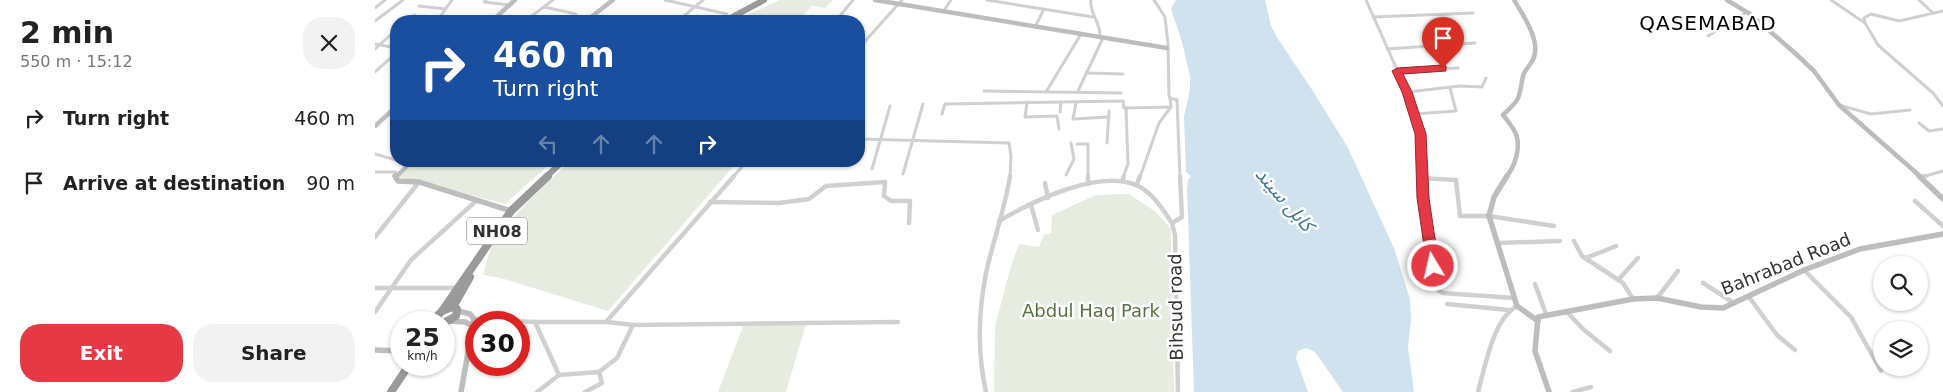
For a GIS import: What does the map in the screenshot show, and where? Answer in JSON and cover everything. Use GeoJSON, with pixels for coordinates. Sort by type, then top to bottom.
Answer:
{"type":"FeatureCollection","features":[{"type":"Feature","properties":{"kind":"highway"},"geometry":{"type":"LineString","coordinates":[[730,15],[757,0]]}},
{"type":"Feature","properties":{"kind":"highway"},"geometry":{"type":"LineString","coordinates":[[736,15],[764,0]]}},
{"type":"Feature","properties":{"kind":"highway","name":"NH08"},"geometry":{"type":"LineString","coordinates":[[442,311],[511,210],[557,167]]}},
{"type":"Feature","properties":{"kind":"highway","name":"NH08"},"geometry":{"type":"LineString","coordinates":[[455,309],[469,278],[509,221],[528,198],[562,167]]}},
{"type":"Feature","properties":{"kind":"highway"},"geometry":{"type":"LineString","coordinates":[[451,311],[455,309],[455,317]]}},
{"type":"Feature","properties":{"kind":"highway"},"geometry":{"type":"LineString","coordinates":[[386,392],[397,376]]}},
{"type":"Feature","properties":{"kind":"highway"},"geometry":{"type":"LineString","coordinates":[[391,392],[402,376]]}},
{"type":"Feature","properties":{"kind":"street"},"geometry":{"type":"LineString","coordinates":[[375,8],[385,0]]}},
{"type":"Feature","properties":{"kind":"street"},"geometry":{"type":"LineString","coordinates":[[375,21],[403,0]]}},
{"type":"Feature","properties":{"kind":"street"},"geometry":{"type":"LineString","coordinates":[[441,15],[452,0]]}},
{"type":"Feature","properties":{"kind":"street"},"geometry":{"type":"LineString","coordinates":[[486,0],[484,2],[510,5]]}},
{"type":"Feature","properties":{"kind":"street"},"geometry":{"type":"LineString","coordinates":[[499,15],[515,0]]}},
{"type":"Feature","properties":{"kind":"street"},"geometry":{"type":"LineString","coordinates":[[533,15],[553,0]]}},
{"type":"Feature","properties":{"kind":"street"},"geometry":{"type":"LineString","coordinates":[[594,15],[613,0]]}},
{"type":"Feature","properties":{"kind":"street"},"geometry":{"type":"LineString","coordinates":[[665,0],[727,14]]}},
{"type":"Feature","properties":{"kind":"street"},"geometry":{"type":"LineString","coordinates":[[685,15],[703,0]]}},
{"type":"Feature","properties":{"kind":"street"},"geometry":{"type":"LineString","coordinates":[[841,15],[853,0]]}},
{"type":"Feature","properties":{"kind":"street"},"geometry":{"type":"LineString","coordinates":[[875,0],[900,2],[943,12],[1167,48]]}},
{"type":"Feature","properties":{"kind":"street"},"geometry":{"type":"LineString","coordinates":[[943,12],[951,0]]}},
{"type":"Feature","properties":{"kind":"street"},"geometry":{"type":"LineString","coordinates":[[987,0],[1093,17]]}},
{"type":"Feature","properties":{"kind":"street"},"geometry":{"type":"LineString","coordinates":[[1031,7],[1034,0]]}},
{"type":"Feature","properties":{"kind":"street"},"geometry":{"type":"LineString","coordinates":[[1078,91],[1101,38],[1098,22],[1093,17],[1089,5],[1091,0]]}},
{"type":"Feature","properties":{"kind":"street"},"geometry":{"type":"LineString","coordinates":[[1137,184],[1159,123],[1171,107],[1165,17],[1154,0]]}},
{"type":"Feature","properties":{"kind":"street"},"geometry":{"type":"LineString","coordinates":[[1366,0],[1407,92],[1421,134],[1421,178],[1437,290],[1443,293],[1514,298]]}},
{"type":"Feature","properties":{"kind":"street"},"geometry":{"type":"LineString","coordinates":[[1514,0],[1528,22],[1536,51],[1531,66],[1524,73],[1519,100],[1503,114],[1515,132],[1518,141],[1513,168],[1502,181],[1494,197],[1489,216],[1517,306],[1537,321],[1535,351],[1549,392]]}},
{"type":"Feature","properties":{"kind":"street"},"geometry":{"type":"LineString","coordinates":[[1727,0],[1747,12],[1814,71],[1839,105],[1922,177],[1943,199]]}},
{"type":"Feature","properties":{"kind":"street"},"geometry":{"type":"LineString","coordinates":[[1831,0],[1865,23],[1878,45],[1933,93],[1943,106]]}},
{"type":"Feature","properties":{"kind":"street"},"geometry":{"type":"LineString","coordinates":[[1919,0],[1933,13]]}},
{"type":"Feature","properties":{"kind":"street"},"geometry":{"type":"LineString","coordinates":[[865,41],[900,2]]}},
{"type":"Feature","properties":{"kind":"street"},"geometry":{"type":"LineString","coordinates":[[419,6],[445,9]]}},
{"type":"Feature","properties":{"kind":"street"},"geometry":{"type":"LineString","coordinates":[[544,7],[576,14]]}},
{"type":"Feature","properties":{"kind":"street"},"geometry":{"type":"LineString","coordinates":[[1035,26],[1044,9]]}},
{"type":"Feature","properties":{"kind":"street"},"geometry":{"type":"LineString","coordinates":[[1865,23],[1864,18],[1871,14],[1899,20],[1943,11]]}},
{"type":"Feature","properties":{"kind":"street"},"geometry":{"type":"LineString","coordinates":[[1708,36],[1747,12]]}},
{"type":"Feature","properties":{"kind":"street"},"geometry":{"type":"LineString","coordinates":[[1373,17],[1473,13]]}},
{"type":"Feature","properties":{"kind":"street"},"geometry":{"type":"LineString","coordinates":[[375,49],[377,44],[390,34]]}},
{"type":"Feature","properties":{"kind":"street"},"geometry":{"type":"LineString","coordinates":[[1045,92],[1081,34]]}},
{"type":"Feature","properties":{"kind":"street"},"geometry":{"type":"LineString","coordinates":[[1387,49],[1475,43]]}},
{"type":"Feature","properties":{"kind":"street"},"geometry":{"type":"LineString","coordinates":[[377,44],[390,47]]}},
{"type":"Feature","properties":{"kind":"street"},"geometry":{"type":"LineString","coordinates":[[375,72],[390,58]]}},
{"type":"Feature","properties":{"kind":"street"},"geometry":{"type":"LineString","coordinates":[[1397,71],[1458,68]]}},
{"type":"Feature","properties":{"kind":"street"},"geometry":{"type":"LineString","coordinates":[[1086,73],[1123,74]]}},
{"type":"Feature","properties":{"kind":"street"},"geometry":{"type":"LineString","coordinates":[[1407,92],[1459,86],[1482,87],[1486,78]]}},
{"type":"Feature","properties":{"kind":"street"},"geometry":{"type":"LineString","coordinates":[[1414,114],[1456,111],[1450,88]]}},
{"type":"Feature","properties":{"kind":"street"},"geometry":{"type":"LineString","coordinates":[[984,91],[1121,93]]}},
{"type":"Feature","properties":{"kind":"street"},"geometry":{"type":"LineString","coordinates":[[999,221],[1031,205],[1088,184],[1122,181],[1137,184],[1159,204],[1172,223],[1182,217],[1177,100],[1170,98]]}},
{"type":"Feature","properties":{"kind":"street"},"geometry":{"type":"LineString","coordinates":[[942,114],[945,104],[1123,101],[1123,108],[1126,108],[1128,164],[1122,181]]}},
{"type":"Feature","properties":{"kind":"street"},"geometry":{"type":"LineString","coordinates":[[1027,102],[1025,117],[1057,116],[1059,129]]}},
{"type":"Feature","properties":{"kind":"street"},"geometry":{"type":"LineString","coordinates":[[1060,112],[1061,102]]}},
{"type":"Feature","properties":{"kind":"street"},"geometry":{"type":"LineString","coordinates":[[1076,102],[1073,119],[1109,117]]}},
{"type":"Feature","properties":{"kind":"street"},"geometry":{"type":"LineString","coordinates":[[903,174],[923,104]]}},
{"type":"Feature","properties":{"kind":"street"},"geometry":{"type":"LineString","coordinates":[[1839,105],[1871,114],[1910,110]]}},
{"type":"Feature","properties":{"kind":"street"},"geometry":{"type":"LineString","coordinates":[[872,169],[890,106]]}},
{"type":"Feature","properties":{"kind":"street"},"geometry":{"type":"LineString","coordinates":[[1126,108],[1171,107]]}},
{"type":"Feature","properties":{"kind":"street"},"geometry":{"type":"LineString","coordinates":[[1107,143],[1109,111]]}},
{"type":"Feature","properties":{"kind":"street"},"geometry":{"type":"LineString","coordinates":[[376,124],[390,112]]}},
{"type":"Feature","properties":{"kind":"street"},"geometry":{"type":"LineString","coordinates":[[1919,122],[1929,131],[1943,129]]}},
{"type":"Feature","properties":{"kind":"street"},"geometry":{"type":"LineString","coordinates":[[865,139],[1009,143],[1011,165],[987,273],[980,318],[979,362],[987,392]]}},
{"type":"Feature","properties":{"kind":"street"},"geometry":{"type":"LineString","coordinates":[[1066,175],[1074,159],[1071,143]]}},
{"type":"Feature","properties":{"kind":"street"},"geometry":{"type":"LineString","coordinates":[[1077,144],[1088,144],[1088,184]]}},
{"type":"Feature","properties":{"kind":"street"},"geometry":{"type":"LineString","coordinates":[[375,154],[390,158]]}},
{"type":"Feature","properties":{"kind":"street"},"geometry":{"type":"LineString","coordinates":[[395,176],[405,167]]}},
{"type":"Feature","properties":{"kind":"street"},"geometry":{"type":"LineString","coordinates":[[606,322],[742,167]]}},
{"type":"Feature","properties":{"kind":"street"},"geometry":{"type":"LineString","coordinates":[[375,172],[396,172],[395,176],[398,181],[419,182],[476,201],[511,210]]}},
{"type":"Feature","properties":{"kind":"street"},"geometry":{"type":"LineString","coordinates":[[1922,177],[1943,172]]}},
{"type":"Feature","properties":{"kind":"street"},"geometry":{"type":"LineString","coordinates":[[1421,178],[1456,180],[1460,216],[1489,216],[1554,226]]}},
{"type":"Feature","properties":{"kind":"street"},"geometry":{"type":"LineString","coordinates":[[375,237],[419,182]]}},
{"type":"Feature","properties":{"kind":"street"},"geometry":{"type":"LineString","coordinates":[[711,202],[779,203],[809,199],[827,186],[885,182],[884,196],[891,201],[910,201],[909,223]]}},
{"type":"Feature","properties":{"kind":"street"},"geometry":{"type":"LineString","coordinates":[[1045,183],[1048,198]]}},
{"type":"Feature","properties":{"kind":"street"},"geometry":{"type":"LineString","coordinates":[[375,312],[411,260],[476,201]]}},
{"type":"Feature","properties":{"kind":"street"},"geometry":{"type":"LineString","coordinates":[[1915,201],[1943,226]]}},
{"type":"Feature","properties":{"kind":"street"},"geometry":{"type":"LineString","coordinates":[[1031,205],[1038,230]]}},
{"type":"Feature","properties":{"kind":"street","name":"Bihsud road"},"geometry":{"type":"LineString","coordinates":[[1172,223],[1175,235],[1178,392]]}},
{"type":"Feature","properties":{"kind":"street","name":"Bahrabad Road"},"geometry":{"type":"LineString","coordinates":[[1537,321],[1538,317],[1546,314],[1633,299],[1657,298],[1701,307],[1723,308],[1804,270],[1867,248],[1943,234]]}},
{"type":"Feature","properties":{"kind":"street"},"geometry":{"type":"LineString","coordinates":[[1497,242],[1560,241]]}},
{"type":"Feature","properties":{"kind":"street"},"geometry":{"type":"LineString","coordinates":[[1574,241],[1580,253],[1626,286],[1633,299]]}},
{"type":"Feature","properties":{"kind":"street"},"geometry":{"type":"LineString","coordinates":[[1586,258],[1616,246]]}},
{"type":"Feature","properties":{"kind":"street"},"geometry":{"type":"LineString","coordinates":[[1618,280],[1638,258]]}},
{"type":"Feature","properties":{"kind":"street"},"geometry":{"type":"LineString","coordinates":[[1804,270],[1851,317],[1873,357]]}},
{"type":"Feature","properties":{"kind":"street"},"geometry":{"type":"LineString","coordinates":[[1657,298],[1678,271]]}},
{"type":"Feature","properties":{"kind":"street"},"geometry":{"type":"LineString","coordinates":[[1703,283],[1735,304]]}},
{"type":"Feature","properties":{"kind":"street"},"geometry":{"type":"LineString","coordinates":[[1535,284],[1546,314]]}},
{"type":"Feature","properties":{"kind":"street"},"geometry":{"type":"LineString","coordinates":[[375,288],[457,288]]}},
{"type":"Feature","properties":{"kind":"street"},"geometry":{"type":"LineString","coordinates":[[1749,297],[1777,335],[1795,350]]}},
{"type":"Feature","properties":{"kind":"street"},"geometry":{"type":"LineString","coordinates":[[1447,304],[1509,310],[1517,306]]}},
{"type":"Feature","properties":{"kind":"street"},"geometry":{"type":"LineString","coordinates":[[455,309],[465,312]]}},
{"type":"Feature","properties":{"kind":"street"},"geometry":{"type":"LineString","coordinates":[[1478,392],[1488,355],[1509,310]]}},
{"type":"Feature","properties":{"kind":"street"},"geometry":{"type":"LineString","coordinates":[[1565,310],[1583,329],[1610,350]]}},
{"type":"Feature","properties":{"kind":"street"},"geometry":{"type":"LineString","coordinates":[[530,322],[633,324],[898,322]]}},
{"type":"Feature","properties":{"kind":"street"},"geometry":{"type":"LineString","coordinates":[[535,322],[559,374]]}},
{"type":"Feature","properties":{"kind":"street"},"geometry":{"type":"LineString","coordinates":[[537,392],[559,374],[599,372],[617,358],[633,324]]}},
{"type":"Feature","properties":{"kind":"street"},"geometry":{"type":"LineString","coordinates":[[375,350],[390,351]]}},
{"type":"Feature","properties":{"kind":"street"},"geometry":{"type":"LineString","coordinates":[[461,392],[465,369]]}},
{"type":"Feature","properties":{"kind":"street"},"geometry":{"type":"LineString","coordinates":[[585,392],[602,383],[599,372]]}},
{"type":"Feature","properties":{"kind":"street"},"geometry":{"type":"LineString","coordinates":[[1573,392],[1591,387]]}},
{"type":"Feature","properties":{"kind":"green space"},"geometry":{"type":"Polygon","coordinates":[[[780,0],[833,0],[825,8],[812,6],[804,15],[746,15],[780,0]]]}},
{"type":"Feature","properties":{"kind":"green space"},"geometry":{"type":"Polygon","coordinates":[[[407,167],[546,167],[505,204],[396,176],[407,167]]]}},
{"type":"Feature","properties":{"kind":"green space"},"geometry":{"type":"Polygon","coordinates":[[[564,167],[733,167],[608,311],[501,278],[483,275],[491,248],[501,233],[529,201],[564,167]]]}},
{"type":"Feature","properties":{"kind":"green space","name":"Abdul Haq Park"},"geometry":{"type":"Polygon","coordinates":[[[1129,194],[1156,212],[1171,229],[1174,392],[994,392],[995,326],[1019,244],[1039,247],[1044,234],[1051,234],[1052,215],[1096,195],[1129,194]]]}},
{"type":"Feature","properties":{"kind":"green space"},"geometry":{"type":"Polygon","coordinates":[[[806,324],[786,392],[718,392],[743,326],[806,324]]]}},
{"type":"Feature","properties":{"kind":"water","name":"کابل سيند"},"geometry":{"type":"Polygon","coordinates":[[[1176,0],[1265,0],[1271,26],[1348,148],[1394,248],[1410,299],[1411,319],[1408,347],[1414,392],[1343,392],[1315,352],[1306,348],[1298,351],[1296,358],[1308,392],[1194,392],[1187,189],[1188,180],[1191,176],[1186,172],[1184,116],[1190,90],[1190,77],[1182,42],[1171,9],[1176,0]]]}},
{"type":"Feature","properties":{"kind":"district","name":"QASEMABAD"},"geometry":{"type":"Point","coordinates":[1708,23]}},
{"type":"Feature","properties":{"kind":"route"},"geometry":{"type":"LineString","coordinates":[[1433,266],[1421,178],[1421,134],[1407,92],[1397,71],[1443,68]]}}]}
